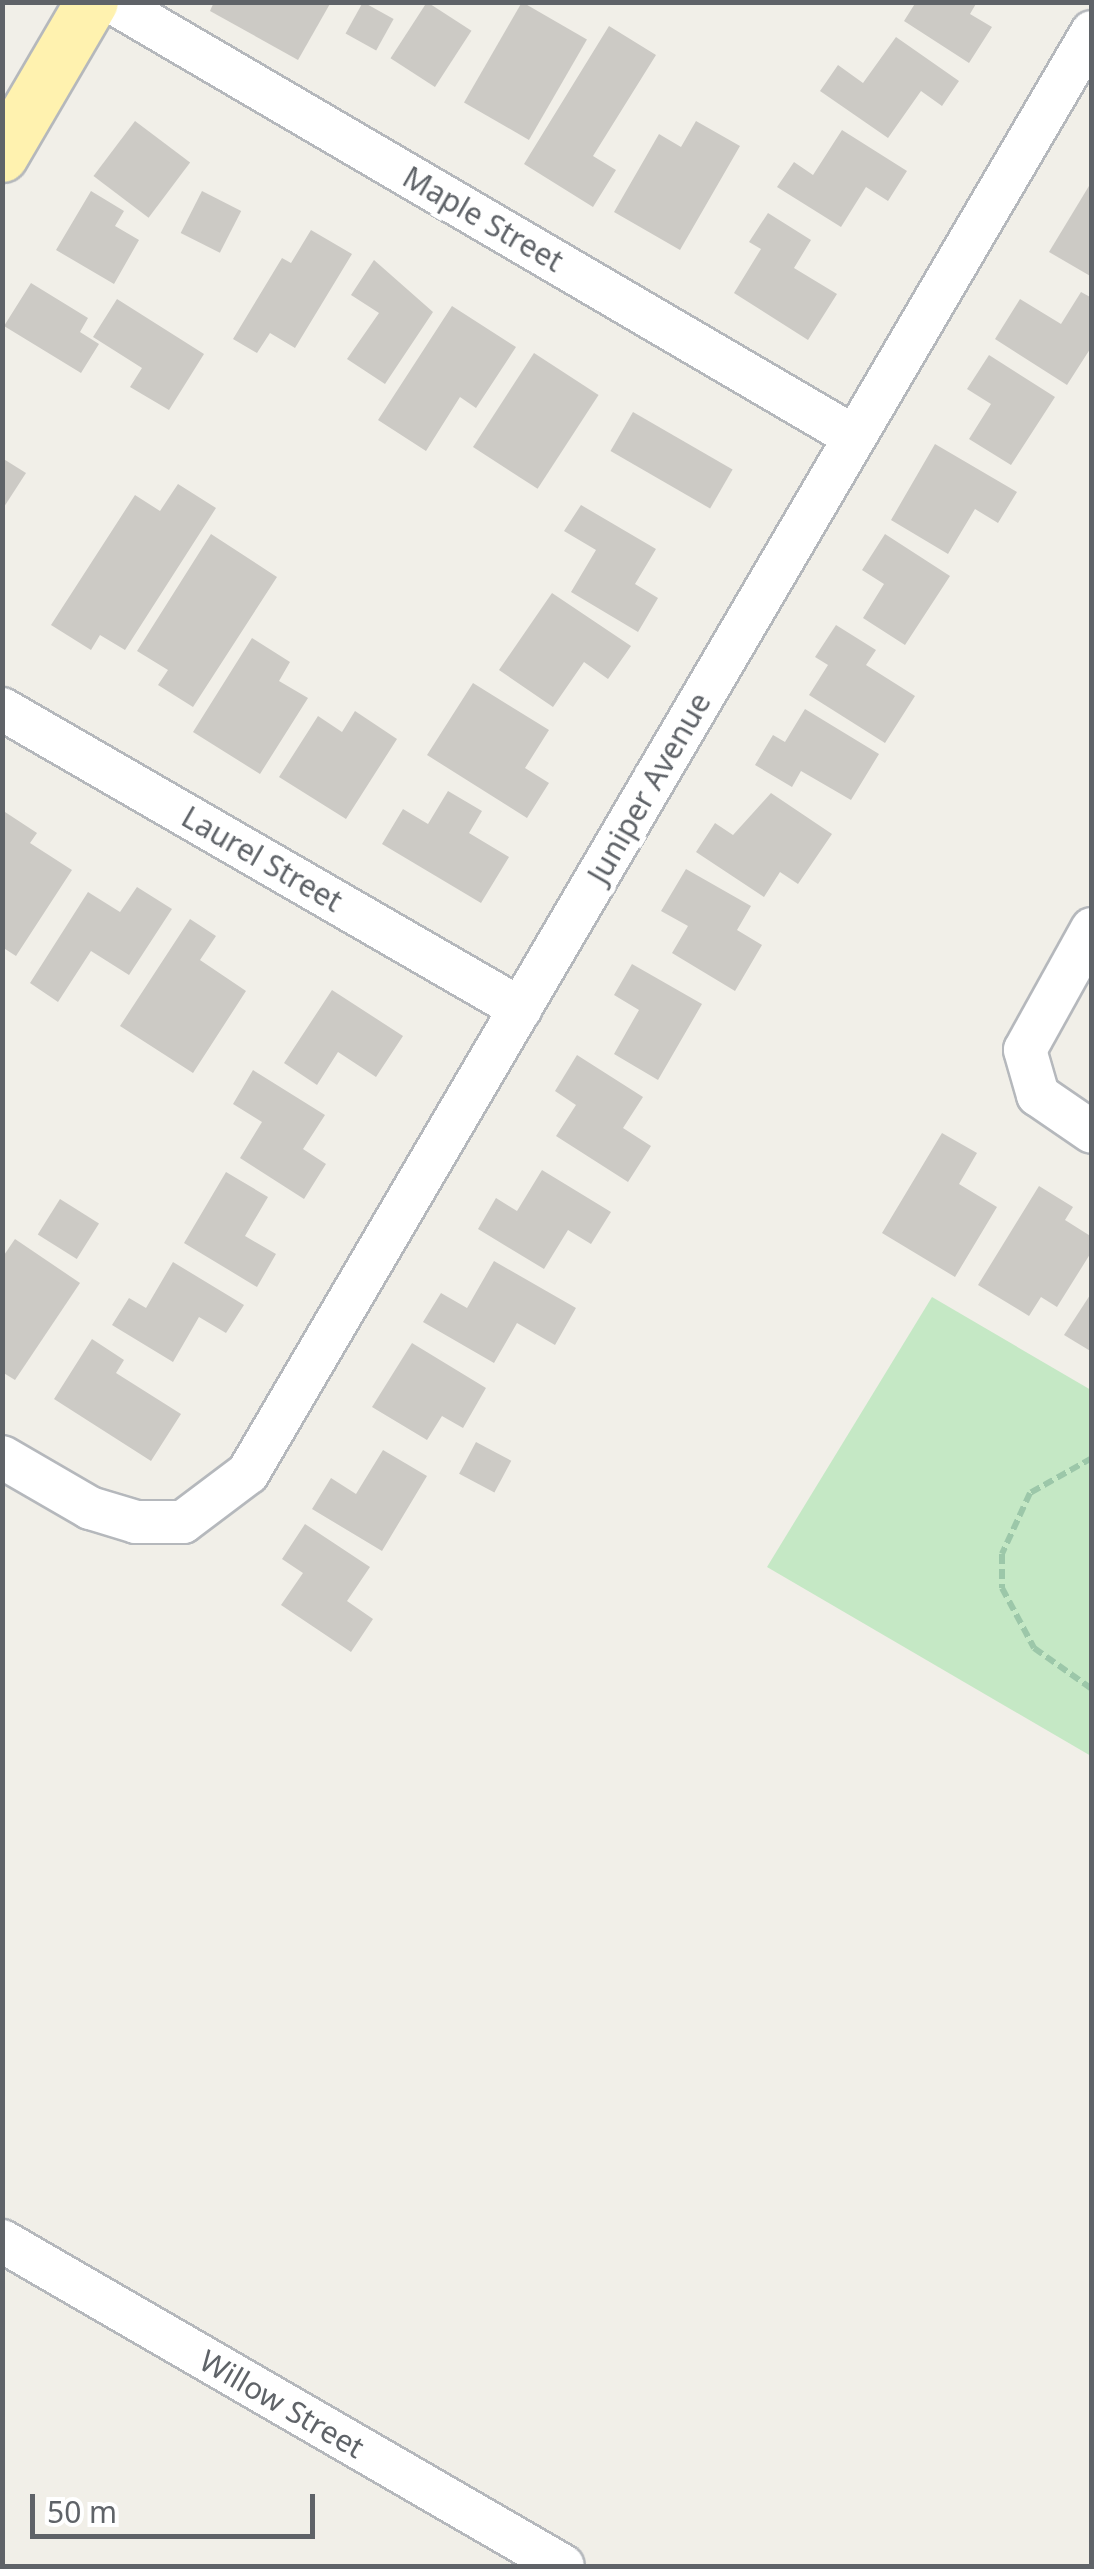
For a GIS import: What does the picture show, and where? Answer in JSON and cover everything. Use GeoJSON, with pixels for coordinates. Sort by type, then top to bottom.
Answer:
{"type":"FeatureCollection","features":[{"type":"Feature","properties":{"kind":"main road"},"geometry":{"type":"LineString","coordinates":[[2,156],[92,2]]}},
{"type":"Feature","properties":{"kind":"street","name":"Maple Street"},"geometry":{"type":"LineString","coordinates":[[112,2],[852,436]]}},
{"type":"Feature","properties":{"kind":"street","name":"Juniper Avenue"},"geometry":{"type":"LineString","coordinates":[[2,1458],[90,1508],[136,1522],[183,1522],[248,1473],[1092,32]]}},
{"type":"Feature","properties":{"kind":"street","name":"Laurel Street"},"geometry":{"type":"LineString","coordinates":[[2,708],[521,1009]]}},
{"type":"Feature","properties":{"kind":"street"},"geometry":{"type":"LineString","coordinates":[[1092,929],[1025,1050],[1038,1095],[1092,1132]]}},
{"type":"Feature","properties":{"kind":"street","name":"Willow Street"},"geometry":{"type":"LineString","coordinates":[[2,2242],[563,2566]]}},
{"type":"Feature","properties":{"kind":"path"},"geometry":{"type":"LineString","coordinates":[[1092,1458],[1030,1493],[1002,1554],[1002,1588],[1034,1648],[1092,1690]]}},
{"type":"Feature","properties":{"kind":"green space"},"geometry":{"type":"Polygon","coordinates":[[[932,1297],[1091,1390],[1091,1756],[767,1567],[932,1297]]]}},
{"type":"Feature","properties":{"kind":"building"},"geometry":{"type":"Polygon","coordinates":[[[214,2],[331,2],[298,60],[210,11],[214,2]]]}},
{"type":"Feature","properties":{"kind":"building"},"geometry":{"type":"Polygon","coordinates":[[[363,2],[394,19],[376,50],[346,33],[363,2]]]}},
{"type":"Feature","properties":{"kind":"building"},"geometry":{"type":"Polygon","coordinates":[[[427,2],[471,31],[435,87],[391,58],[427,2]]]}},
{"type":"Feature","properties":{"kind":"building"},"geometry":{"type":"Polygon","coordinates":[[[522,2],[587,40],[529,140],[464,102],[522,2]]]}},
{"type":"Feature","properties":{"kind":"building"},"geometry":{"type":"Polygon","coordinates":[[[916,2],[977,2],[970,14],[992,27],[969,63],[904,21],[916,2]]]}},
{"type":"Feature","properties":{"kind":"building"},"geometry":{"type":"Polygon","coordinates":[[[609,26],[656,55],[593,156],[616,170],[593,207],[524,164],[609,26]]]}},
{"type":"Feature","properties":{"kind":"building"},"geometry":{"type":"Polygon","coordinates":[[[896,37],[959,81],[942,106],[921,91],[888,138],[820,91],[838,65],[863,83],[896,37]]]}},
{"type":"Feature","properties":{"kind":"building"},"geometry":{"type":"Polygon","coordinates":[[[135,121],[190,163],[149,218],[93,176],[135,121]]]}},
{"type":"Feature","properties":{"kind":"building"},"geometry":{"type":"Polygon","coordinates":[[[696,121],[740,146],[680,250],[614,212],[659,134],[681,147],[696,121]]]}},
{"type":"Feature","properties":{"kind":"building"},"geometry":{"type":"Polygon","coordinates":[[[842,130],[907,171],[888,201],[866,187],[841,227],[777,187],[794,162],[813,175],[842,130]]]}},
{"type":"Feature","properties":{"kind":"building"},"geometry":{"type":"Polygon","coordinates":[[[1092,181],[1092,277],[1049,252],[1092,181]]]}},
{"type":"Feature","properties":{"kind":"building"},"geometry":{"type":"Polygon","coordinates":[[[91,191],[124,211],[115,226],[139,240],[114,284],[56,250],[91,191]]]}},
{"type":"Feature","properties":{"kind":"building"},"geometry":{"type":"Polygon","coordinates":[[[202,191],[241,211],[220,253],[181,233],[202,191]]]}},
{"type":"Feature","properties":{"kind":"building"},"geometry":{"type":"Polygon","coordinates":[[[768,213],[811,240],[794,268],[837,294],[808,340],[734,293],[761,249],[749,242],[768,213]]]}},
{"type":"Feature","properties":{"kind":"building"},"geometry":{"type":"Polygon","coordinates":[[[311,230],[352,254],[295,348],[270,333],[257,353],[233,339],[282,258],[291,263],[311,230]]]}},
{"type":"Feature","properties":{"kind":"building"},"geometry":{"type":"Polygon","coordinates":[[[374,260],[433,312],[385,384],[347,359],[379,313],[351,295],[374,260]]]}},
{"type":"Feature","properties":{"kind":"building"},"geometry":{"type":"Polygon","coordinates":[[[31,283],[88,318],[80,332],[99,344],[81,373],[4,326],[31,283]]]}},
{"type":"Feature","properties":{"kind":"building"},"geometry":{"type":"Polygon","coordinates":[[[1081,292],[1092,298],[1092,346],[1067,385],[995,339],[1020,299],[1061,324],[1081,292]]]}},
{"type":"Feature","properties":{"kind":"building"},"geometry":{"type":"Polygon","coordinates":[[[117,299],[204,354],[169,410],[130,387],[142,368],[93,337],[117,299]]]}},
{"type":"Feature","properties":{"kind":"building"},"geometry":{"type":"Polygon","coordinates":[[[452,306],[516,347],[476,408],[460,397],[426,451],[378,420],[452,306]]]}},
{"type":"Feature","properties":{"kind":"building"},"geometry":{"type":"Polygon","coordinates":[[[534,353],[599,395],[538,489],[473,447],[534,353]]]}},
{"type":"Feature","properties":{"kind":"building"},"geometry":{"type":"Polygon","coordinates":[[[989,355],[1055,397],[1011,465],[969,439],[991,404],[967,389],[989,355]]]}},
{"type":"Feature","properties":{"kind":"building"},"geometry":{"type":"Polygon","coordinates":[[[633,412],[733,469],[710,508],[610,451],[633,412]]]}},
{"type":"Feature","properties":{"kind":"building"},"geometry":{"type":"Polygon","coordinates":[[[935,444],[1017,492],[998,523],[975,509],[948,554],[891,520],[935,444]]]}},
{"type":"Feature","properties":{"kind":"building"},"geometry":{"type":"Polygon","coordinates":[[[2,458],[26,473],[2,510],[2,458]]]}},
{"type":"Feature","properties":{"kind":"building"},"geometry":{"type":"Polygon","coordinates":[[[178,484],[216,508],[125,650],[100,635],[91,650],[51,625],[135,495],[160,511],[178,484]]]}},
{"type":"Feature","properties":{"kind":"building"},"geometry":{"type":"Polygon","coordinates":[[[581,505],[656,549],[635,584],[658,598],[638,632],[571,592],[596,550],[564,531],[581,505]]]}},
{"type":"Feature","properties":{"kind":"building"},"geometry":{"type":"Polygon","coordinates":[[[211,534],[277,577],[193,707],[158,685],[168,670],[137,651],[211,534]]]}},
{"type":"Feature","properties":{"kind":"building"},"geometry":{"type":"Polygon","coordinates":[[[885,534],[950,576],[905,645],[863,618],[884,584],[862,570],[885,534]]]}},
{"type":"Feature","properties":{"kind":"building"},"geometry":{"type":"Polygon","coordinates":[[[552,593],[631,646],[608,679],[584,662],[553,707],[499,670],[552,593]]]}},
{"type":"Feature","properties":{"kind":"building"},"geometry":{"type":"Polygon","coordinates":[[[836,625],[876,650],[866,665],[915,696],[885,743],[809,695],[828,665],[815,657],[836,625]]]}},
{"type":"Feature","properties":{"kind":"building"},"geometry":{"type":"Polygon","coordinates":[[[252,638],[290,662],[279,681],[308,698],[260,774],[193,732],[252,638]]]}},
{"type":"Feature","properties":{"kind":"building"},"geometry":{"type":"Polygon","coordinates":[[[473,683],[549,730],[525,768],[549,783],[527,818],[427,755],[473,683]]]}},
{"type":"Feature","properties":{"kind":"building"},"geometry":{"type":"Polygon","coordinates":[[[805,709],[879,754],[851,800],[801,771],[792,787],[755,765],[773,735],[785,742],[805,709]]]}},
{"type":"Feature","properties":{"kind":"building"},"geometry":{"type":"Polygon","coordinates":[[[355,711],[397,739],[346,819],[279,777],[318,716],[342,732],[355,711]]]}},
{"type":"Feature","properties":{"kind":"building"},"geometry":{"type":"Polygon","coordinates":[[[448,791],[482,811],[469,833],[509,857],[481,903],[382,844],[403,809],[428,824],[448,791]]]}},
{"type":"Feature","properties":{"kind":"building"},"geometry":{"type":"Polygon","coordinates":[[[771,793],[832,834],[798,884],[780,872],[764,897],[696,852],[715,823],[733,835],[771,793]]]}},
{"type":"Feature","properties":{"kind":"building"},"geometry":{"type":"Polygon","coordinates":[[[5,812],[37,833],[30,843],[72,870],[16,956],[2,947],[5,812]]]}},
{"type":"Feature","properties":{"kind":"building"},"geometry":{"type":"Polygon","coordinates":[[[686,869],[751,906],[737,930],[762,945],[735,991],[672,953],[688,926],[661,911],[686,869]]]}},
{"type":"Feature","properties":{"kind":"building"},"geometry":{"type":"Polygon","coordinates":[[[137,887],[172,909],[129,975],[91,951],[58,1002],[30,983],[88,892],[120,912],[137,887]]]}},
{"type":"Feature","properties":{"kind":"building"},"geometry":{"type":"Polygon","coordinates":[[[190,919],[216,936],[200,960],[246,991],[193,1073],[120,1026],[190,919]]]}},
{"type":"Feature","properties":{"kind":"building"},"geometry":{"type":"Polygon","coordinates":[[[632,964],[702,1004],[658,1080],[614,1054],[639,1010],[614,995],[632,964]]]}},
{"type":"Feature","properties":{"kind":"building"},"geometry":{"type":"Polygon","coordinates":[[[332,990],[403,1036],[376,1077],[338,1052],[317,1085],[284,1063],[332,990]]]}},
{"type":"Feature","properties":{"kind":"building"},"geometry":{"type":"Polygon","coordinates":[[[577,1055],[643,1097],[623,1128],[651,1146],[628,1182],[556,1136],[576,1105],[555,1091],[577,1055]]]}},
{"type":"Feature","properties":{"kind":"building"},"geometry":{"type":"Polygon","coordinates":[[[253,1070],[325,1115],[303,1149],[326,1164],[304,1199],[240,1158],[262,1122],[233,1104],[253,1070]]]}},
{"type":"Feature","properties":{"kind":"building"},"geometry":{"type":"Polygon","coordinates":[[[942,1133],[977,1153],[959,1184],[997,1207],[955,1277],[882,1233],[942,1133]]]}},
{"type":"Feature","properties":{"kind":"building"},"geometry":{"type":"Polygon","coordinates":[[[542,1170],[611,1212],[591,1244],[568,1230],[544,1269],[478,1229],[496,1198],[517,1211],[542,1170]]]}},
{"type":"Feature","properties":{"kind":"building"},"geometry":{"type":"Polygon","coordinates":[[[226,1172],[268,1197],[245,1236],[276,1254],[257,1287],[184,1243],[226,1172]]]}},
{"type":"Feature","properties":{"kind":"building"},"geometry":{"type":"Polygon","coordinates":[[[1039,1186],[1073,1207],[1065,1220],[1092,1237],[1092,1251],[1057,1307],[1041,1297],[1029,1316],[978,1285],[1039,1186]]]}},
{"type":"Feature","properties":{"kind":"building"},"geometry":{"type":"Polygon","coordinates":[[[60,1199],[99,1223],[77,1259],[38,1235],[60,1199]]]}},
{"type":"Feature","properties":{"kind":"building"},"geometry":{"type":"Polygon","coordinates":[[[15,1239],[80,1283],[15,1380],[2,1372],[2,1258],[15,1239]]]}},
{"type":"Feature","properties":{"kind":"building"},"geometry":{"type":"Polygon","coordinates":[[[494,1261],[576,1308],[555,1345],[517,1323],[494,1363],[423,1322],[441,1293],[467,1308],[494,1261]]]}},
{"type":"Feature","properties":{"kind":"building"},"geometry":{"type":"Polygon","coordinates":[[[173,1262],[244,1305],[226,1333],[199,1317],[173,1362],[112,1325],[129,1298],[146,1308],[173,1262]]]}},
{"type":"Feature","properties":{"kind":"building"},"geometry":{"type":"Polygon","coordinates":[[[1092,1292],[1092,1352],[1064,1335],[1092,1292]]]}},
{"type":"Feature","properties":{"kind":"building"},"geometry":{"type":"Polygon","coordinates":[[[92,1339],[124,1360],[116,1373],[181,1414],[151,1461],[54,1399],[92,1339]]]}},
{"type":"Feature","properties":{"kind":"building"},"geometry":{"type":"Polygon","coordinates":[[[412,1343],[486,1388],[463,1428],[442,1416],[427,1440],[372,1407],[412,1343]]]}},
{"type":"Feature","properties":{"kind":"building"},"geometry":{"type":"Polygon","coordinates":[[[476,1442],[511,1461],[494,1493],[459,1474],[476,1442]]]}},
{"type":"Feature","properties":{"kind":"building"},"geometry":{"type":"Polygon","coordinates":[[[383,1450],[427,1476],[382,1551],[312,1509],[331,1478],[356,1494],[383,1450]]]}},
{"type":"Feature","properties":{"kind":"building"},"geometry":{"type":"Polygon","coordinates":[[[305,1524],[370,1567],[347,1601],[373,1619],[351,1652],[281,1605],[303,1573],[282,1559],[305,1524]]]}}]}
